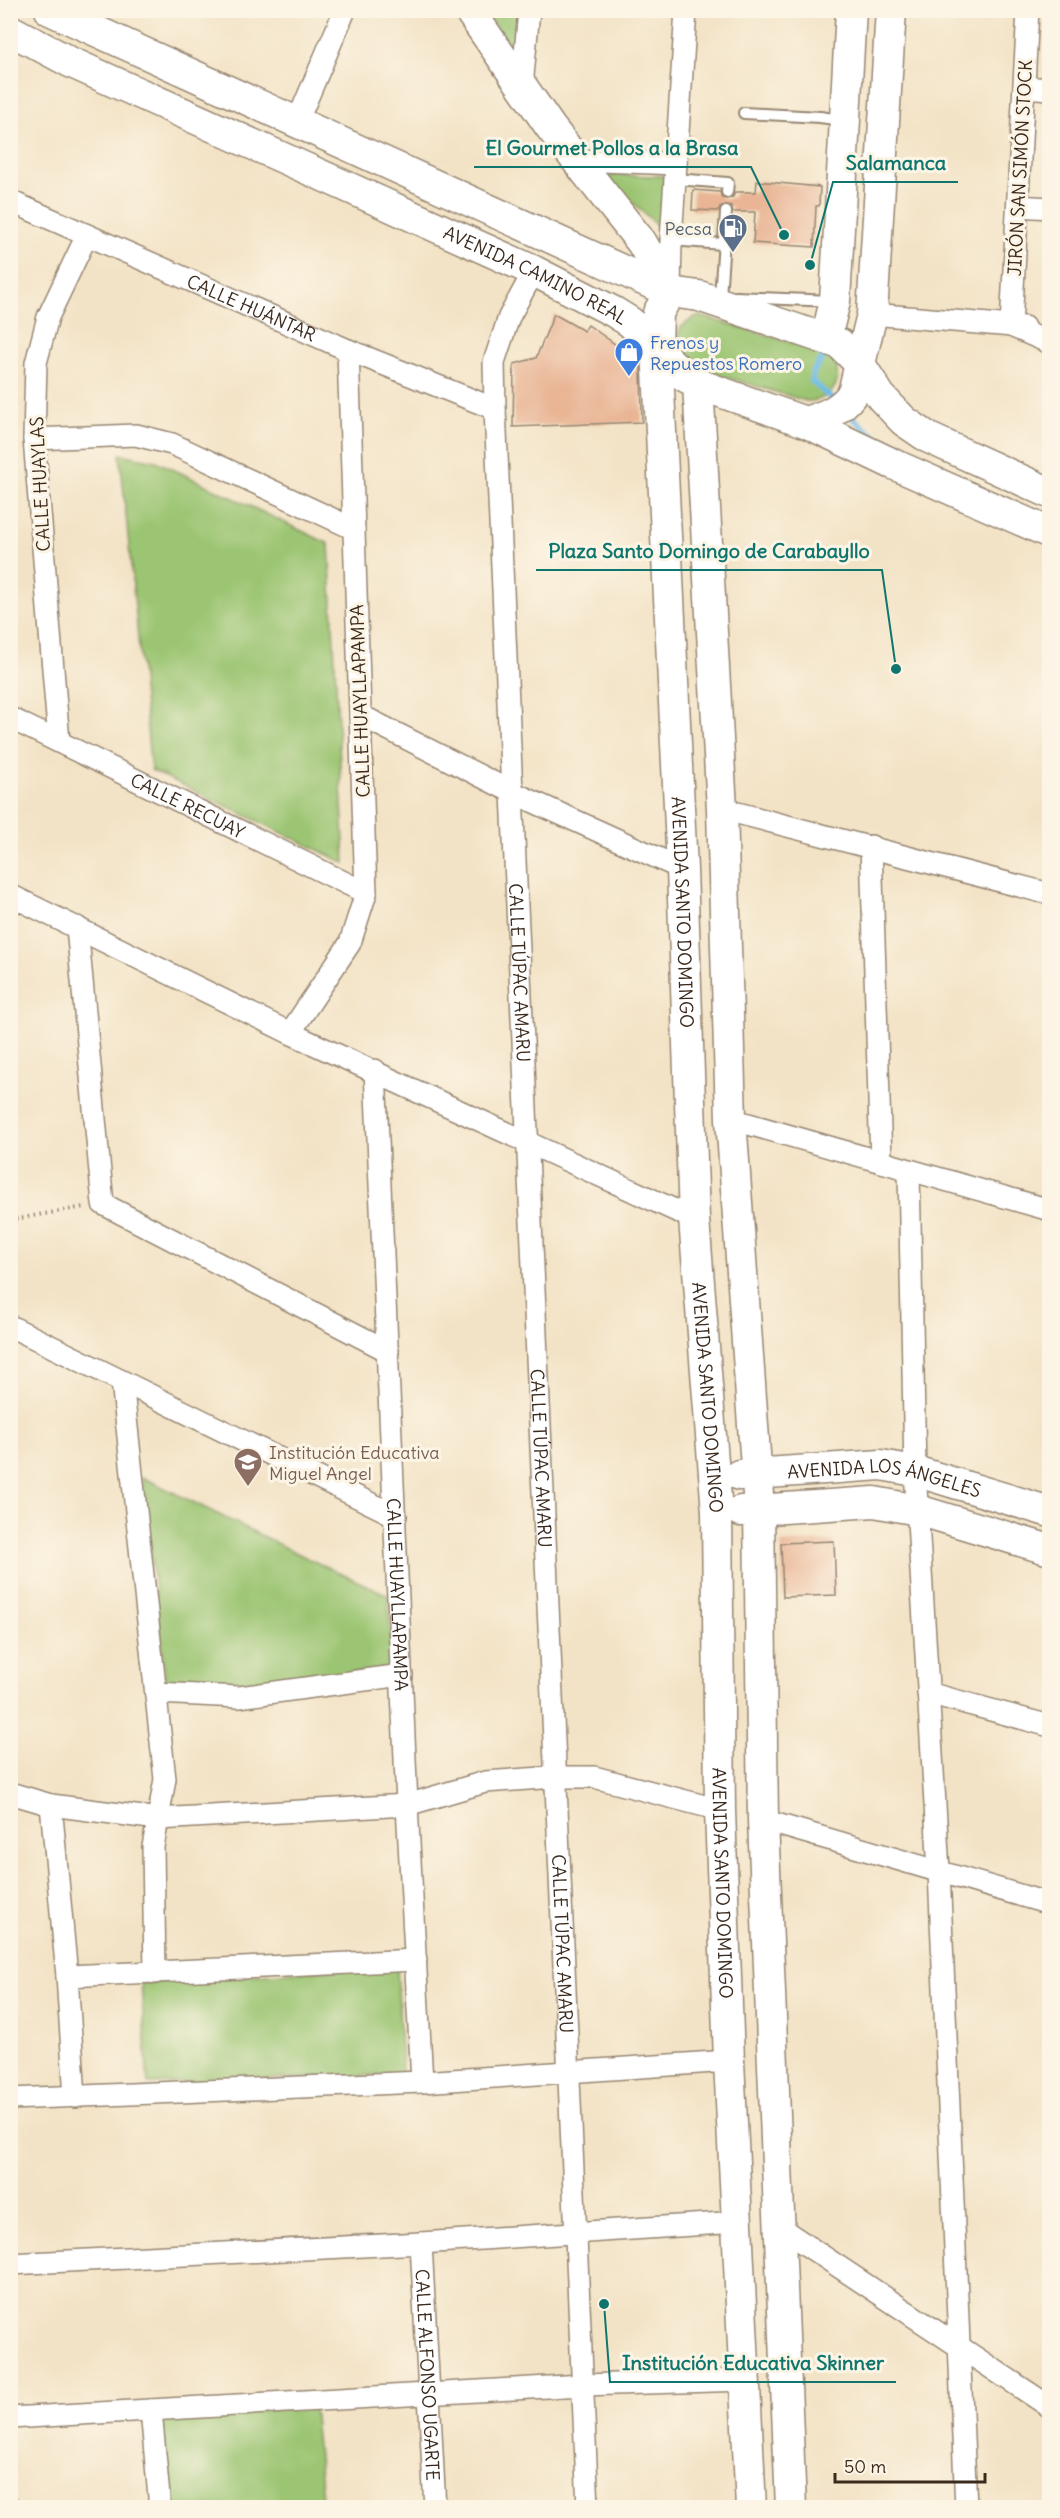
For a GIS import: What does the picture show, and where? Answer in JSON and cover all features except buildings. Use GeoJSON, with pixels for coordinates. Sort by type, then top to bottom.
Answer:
{"type":"FeatureCollection","features":[{"type":"Feature","properties":{"kind":"street","name":"AVENIDA CAMINO REAL"},"geometry":{"type":"LineString","coordinates":[[50,10],[297,122],[696,295],[840,344],[860,364],[881,398],[904,421],[928,438],[1050,493]]}},
{"type":"Feature","properties":{"kind":"street"},"geometry":{"type":"LineString","coordinates":[[297,122],[345,10]]}},
{"type":"Feature","properties":{"kind":"street"},"geometry":{"type":"LineString","coordinates":[[469,10],[522,87],[642,243],[696,295]]}},
{"type":"Feature","properties":{"kind":"street"},"geometry":{"type":"LineString","coordinates":[[522,87],[529,10]]}},
{"type":"Feature","properties":{"kind":"street"},"geometry":{"type":"LineString","coordinates":[[686,10],[671,240],[696,295]]}},
{"type":"Feature","properties":{"kind":"street"},"geometry":{"type":"LineString","coordinates":[[826,338],[835,301],[843,121],[851,10]]}},
{"type":"Feature","properties":{"kind":"street"},"geometry":{"type":"LineString","coordinates":[[805,422],[833,412],[847,401],[856,382],[872,314],[891,10]]}},
{"type":"Feature","properties":{"kind":"street","name":"JIRÓN SAN SIMÓN STOCK"},"geometry":{"type":"LineString","coordinates":[[1011,326],[1028,10]]}},
{"type":"Feature","properties":{"kind":"street","name":"AVENIDA CAMINO REAL"},"geometry":{"type":"LineString","coordinates":[[10,30],[70,62],[534,271],[614,312],[630,322],[684,376],[698,384],[805,422],[1050,534]]}},
{"type":"Feature","properties":{"kind":"street"},"geometry":{"type":"LineString","coordinates":[[1024,87],[1050,89]]}},
{"type":"Feature","properties":{"kind":"street"},"geometry":{"type":"LineString","coordinates":[[577,160],[676,171]]}},
{"type":"Feature","properties":{"kind":"street","name":"CALLE HUÁNTAR"},"geometry":{"type":"LineString","coordinates":[[10,201],[348,350],[495,409]]}},
{"type":"Feature","properties":{"kind":"street"},"geometry":{"type":"LineString","coordinates":[[1018,206],[1050,208]]}},
{"type":"Feature","properties":{"kind":"street","name":"CALLE HUAYLAS"},"geometry":{"type":"LineString","coordinates":[[60,742],[34,439],[36,363],[48,317],[87,235]]}},
{"type":"Feature","properties":{"kind":"street","name":"CALLE TÚPAC AMARU"},"geometry":{"type":"LineString","coordinates":[[534,271],[509,317],[494,362],[495,409],[588,2508]]}},
{"type":"Feature","properties":{"kind":"street","name":"AVENIDA SANTO DOMINGO"},"geometry":{"type":"LineString","coordinates":[[696,295],[658,314],[657,348],[682,869],[694,1219],[717,1512],[720,1810],[729,2061],[751,2508]]}},
{"type":"Feature","properties":{"kind":"street"},"geometry":{"type":"LineString","coordinates":[[872,314],[1050,328]]}},
{"type":"Feature","properties":{"kind":"street"},"geometry":{"type":"LineString","coordinates":[[1011,326],[1050,343]]}},
{"type":"Feature","properties":{"kind":"street","name":"CALLE HUAYLLAPAMPA"},"geometry":{"type":"LineString","coordinates":[[290,1033],[350,943],[366,893],[348,350]]}},
{"type":"Feature","properties":{"kind":"street"},"geometry":{"type":"LineString","coordinates":[[698,384],[722,808],[731,1119],[759,1509],[763,1820],[791,2508]]}},
{"type":"Feature","properties":{"kind":"street"},"geometry":{"type":"LineString","coordinates":[[34,439],[136,435],[163,442],[354,529]]}},
{"type":"Feature","properties":{"kind":"street"},"geometry":{"type":"LineString","coordinates":[[360,715],[512,792],[682,869]]}},
{"type":"Feature","properties":{"kind":"street","name":"CALLE RECUAY"},"geometry":{"type":"LineString","coordinates":[[10,718],[366,893]]}},
{"type":"Feature","properties":{"kind":"street"},"geometry":{"type":"LineString","coordinates":[[722,808],[1050,894]]}},
{"type":"Feature","properties":{"kind":"street"},"geometry":{"type":"LineString","coordinates":[[871,846],[881,1162]]}},
{"type":"Feature","properties":{"kind":"street"},"geometry":{"type":"LineString","coordinates":[[10,895],[290,1033],[375,1070],[527,1143],[694,1219]]}},
{"type":"Feature","properties":{"kind":"street"},"geometry":{"type":"LineString","coordinates":[[77,927],[103,1204],[388,1351]]}},
{"type":"Feature","properties":{"kind":"street","name":"CALLE HUAYLLAPAMPA"},"geometry":{"type":"LineString","coordinates":[[375,1070],[407,1805],[422,2082]]}},
{"type":"Feature","properties":{"kind":"street"},"geometry":{"type":"LineString","coordinates":[[731,1119],[1050,1210]]}},
{"type":"Feature","properties":{"kind":"street"},"geometry":{"type":"LineString","coordinates":[[909,1171],[915,1471],[939,1871],[966,2508]]}},
{"type":"Feature","properties":{"kind":"street"},"geometry":{"type":"LineString","coordinates":[[10,1326],[396,1516]]}},
{"type":"Feature","properties":{"kind":"street"},"geometry":{"type":"LineString","coordinates":[[122,1381],[165,1779],[153,1847],[155,1973]]}},
{"type":"Feature","properties":{"kind":"street","name":"AVENIDA LOS ÁNGELES"},"geometry":{"type":"LineString","coordinates":[[715,1477],[881,1465],[915,1471],[1050,1512]]}},
{"type":"Feature","properties":{"kind":"street","name":"AVENIDA LOS ÁNGELES"},"geometry":{"type":"LineString","coordinates":[[717,1512],[874,1502],[918,1510],[1050,1550]]}},
{"type":"Feature","properties":{"kind":"street"},"geometry":{"type":"LineString","coordinates":[[156,1693],[239,1697],[402,1675]]}},
{"type":"Feature","properties":{"kind":"street"},"geometry":{"type":"LineString","coordinates":[[928,1693],[1050,1726]]}},
{"type":"Feature","properties":{"kind":"street"},"geometry":{"type":"LineString","coordinates":[[10,1793],[51,1805],[159,1819],[407,1805],[485,1782],[594,1777],[720,1810]]}},
{"type":"Feature","properties":{"kind":"street"},"geometry":{"type":"LineString","coordinates":[[51,1805],[67,1976],[75,2097]]}},
{"type":"Feature","properties":{"kind":"street"},"geometry":{"type":"LineString","coordinates":[[763,1820],[1050,1904]]}},
{"type":"Feature","properties":{"kind":"street"},"geometry":{"type":"LineString","coordinates":[[67,1976],[416,1960]]}},
{"type":"Feature","properties":{"kind":"street"},"geometry":{"type":"LineString","coordinates":[[10,2099],[422,2082],[729,2061]]}},
{"type":"Feature","properties":{"kind":"street"},"geometry":{"type":"LineString","coordinates":[[10,2264],[421,2243],[738,2222]]}},
{"type":"Feature","properties":{"kind":"street"},"geometry":{"type":"LineString","coordinates":[[779,2227],[1050,2407]]}},
{"type":"Feature","properties":{"kind":"street","name":"CALLE ALFONSO UGARTE"},"geometry":{"type":"LineString","coordinates":[[421,2243],[435,2508]]}},
{"type":"Feature","properties":{"kind":"street"},"geometry":{"type":"LineString","coordinates":[[10,2418],[582,2385],[746,2380]]}},
{"type":"Feature","properties":{"kind":"street"},"geometry":{"type":"LineString","coordinates":[[151,2410],[160,2508]]}},
{"type":"Feature","properties":{"kind":"lane"},"geometry":{"type":"LineString","coordinates":[[744,113],[820,117],[843,121]]}},
{"type":"Feature","properties":{"kind":"lane"},"geometry":{"type":"LineString","coordinates":[[676,171],[728,183],[727,192]]}},
{"type":"Feature","properties":{"kind":"lane"},"geometry":{"type":"LineString","coordinates":[[726,212],[723,244],[696,295],[835,301]]}},
{"type":"Feature","properties":{"kind":"lane"},"geometry":{"type":"LineString","coordinates":[[671,240],[723,244]]}},
{"type":"Feature","properties":{"kind":"path"},"geometry":{"type":"LineString","coordinates":[[10,1220],[103,1204]]}},
{"type":"Feature","properties":{"kind":"green space"},"geometry":{"type":"Polygon","coordinates":[[[484,11],[519,11],[514,51],[484,11]]]}},
{"type":"Feature","properties":{"kind":"green space"},"geometry":{"type":"Polygon","coordinates":[[[603,175],[665,176],[660,228],[603,175]]]}},
{"type":"Feature","properties":{"kind":"green space"},"geometry":{"type":"Polygon","coordinates":[[[695,317],[704,317],[824,352],[836,368],[836,384],[825,396],[817,400],[806,401],[695,368],[677,352],[675,343],[681,327],[695,317]]]}},
{"type":"Feature","properties":{"kind":"green space"},"geometry":{"type":"Polygon","coordinates":[[[120,454],[156,461],[329,544],[345,863],[151,770],[120,454]]]}},
{"type":"Feature","properties":{"kind":"green space"},"geometry":{"type":"Polygon","coordinates":[[[142,1477],[388,1595],[393,1667],[239,1689],[166,1685],[142,1477]]]}},
{"type":"Feature","properties":{"kind":"green space"},"geometry":{"type":"Polygon","coordinates":[[[397,1965],[402,2074],[148,2084],[141,1983],[397,1965]]]}},
{"type":"Feature","properties":{"kind":"green space"},"geometry":{"type":"Polygon","coordinates":[[[313,2407],[323,2507],[168,2507],[160,2416],[313,2407]]]}},
{"type":"Feature","properties":{"kind":"waterway"},"geometry":{"type":"LineString","coordinates":[[829,348],[813,372],[812,381],[834,401]]}},
{"type":"Feature","properties":{"kind":"waterway"},"geometry":{"type":"LineString","coordinates":[[846,412],[886,446]]}},
{"type":"Feature","properties":{"kind":"place","name":"El Gourmet Pollos a la Brasa"},"geometry":{"type":"Point","coordinates":[784,235]}},
{"type":"Feature","properties":{"kind":"place","name":"Pecsa"},"geometry":{"type":"Point","coordinates":[733,254]}},
{"type":"Feature","properties":{"kind":"place","name":"Salamanca"},"geometry":{"type":"Point","coordinates":[810,265]}},
{"type":"Feature","properties":{"kind":"place","name":"Frenos y Repuestos Romero"},"geometry":{"type":"Point","coordinates":[629,378]}},
{"type":"Feature","properties":{"kind":"place","name":"Plaza Santo Domingo de Carabayllo"},"geometry":{"type":"Point","coordinates":[896,669]}},
{"type":"Feature","properties":{"kind":"place","name":"Institución Educativa Miguel Angel"},"geometry":{"type":"Point","coordinates":[248,1488]}},
{"type":"Feature","properties":{"kind":"place","name":"Institución Educativa Skinner"},"geometry":{"type":"Point","coordinates":[604,2304]}}]}
